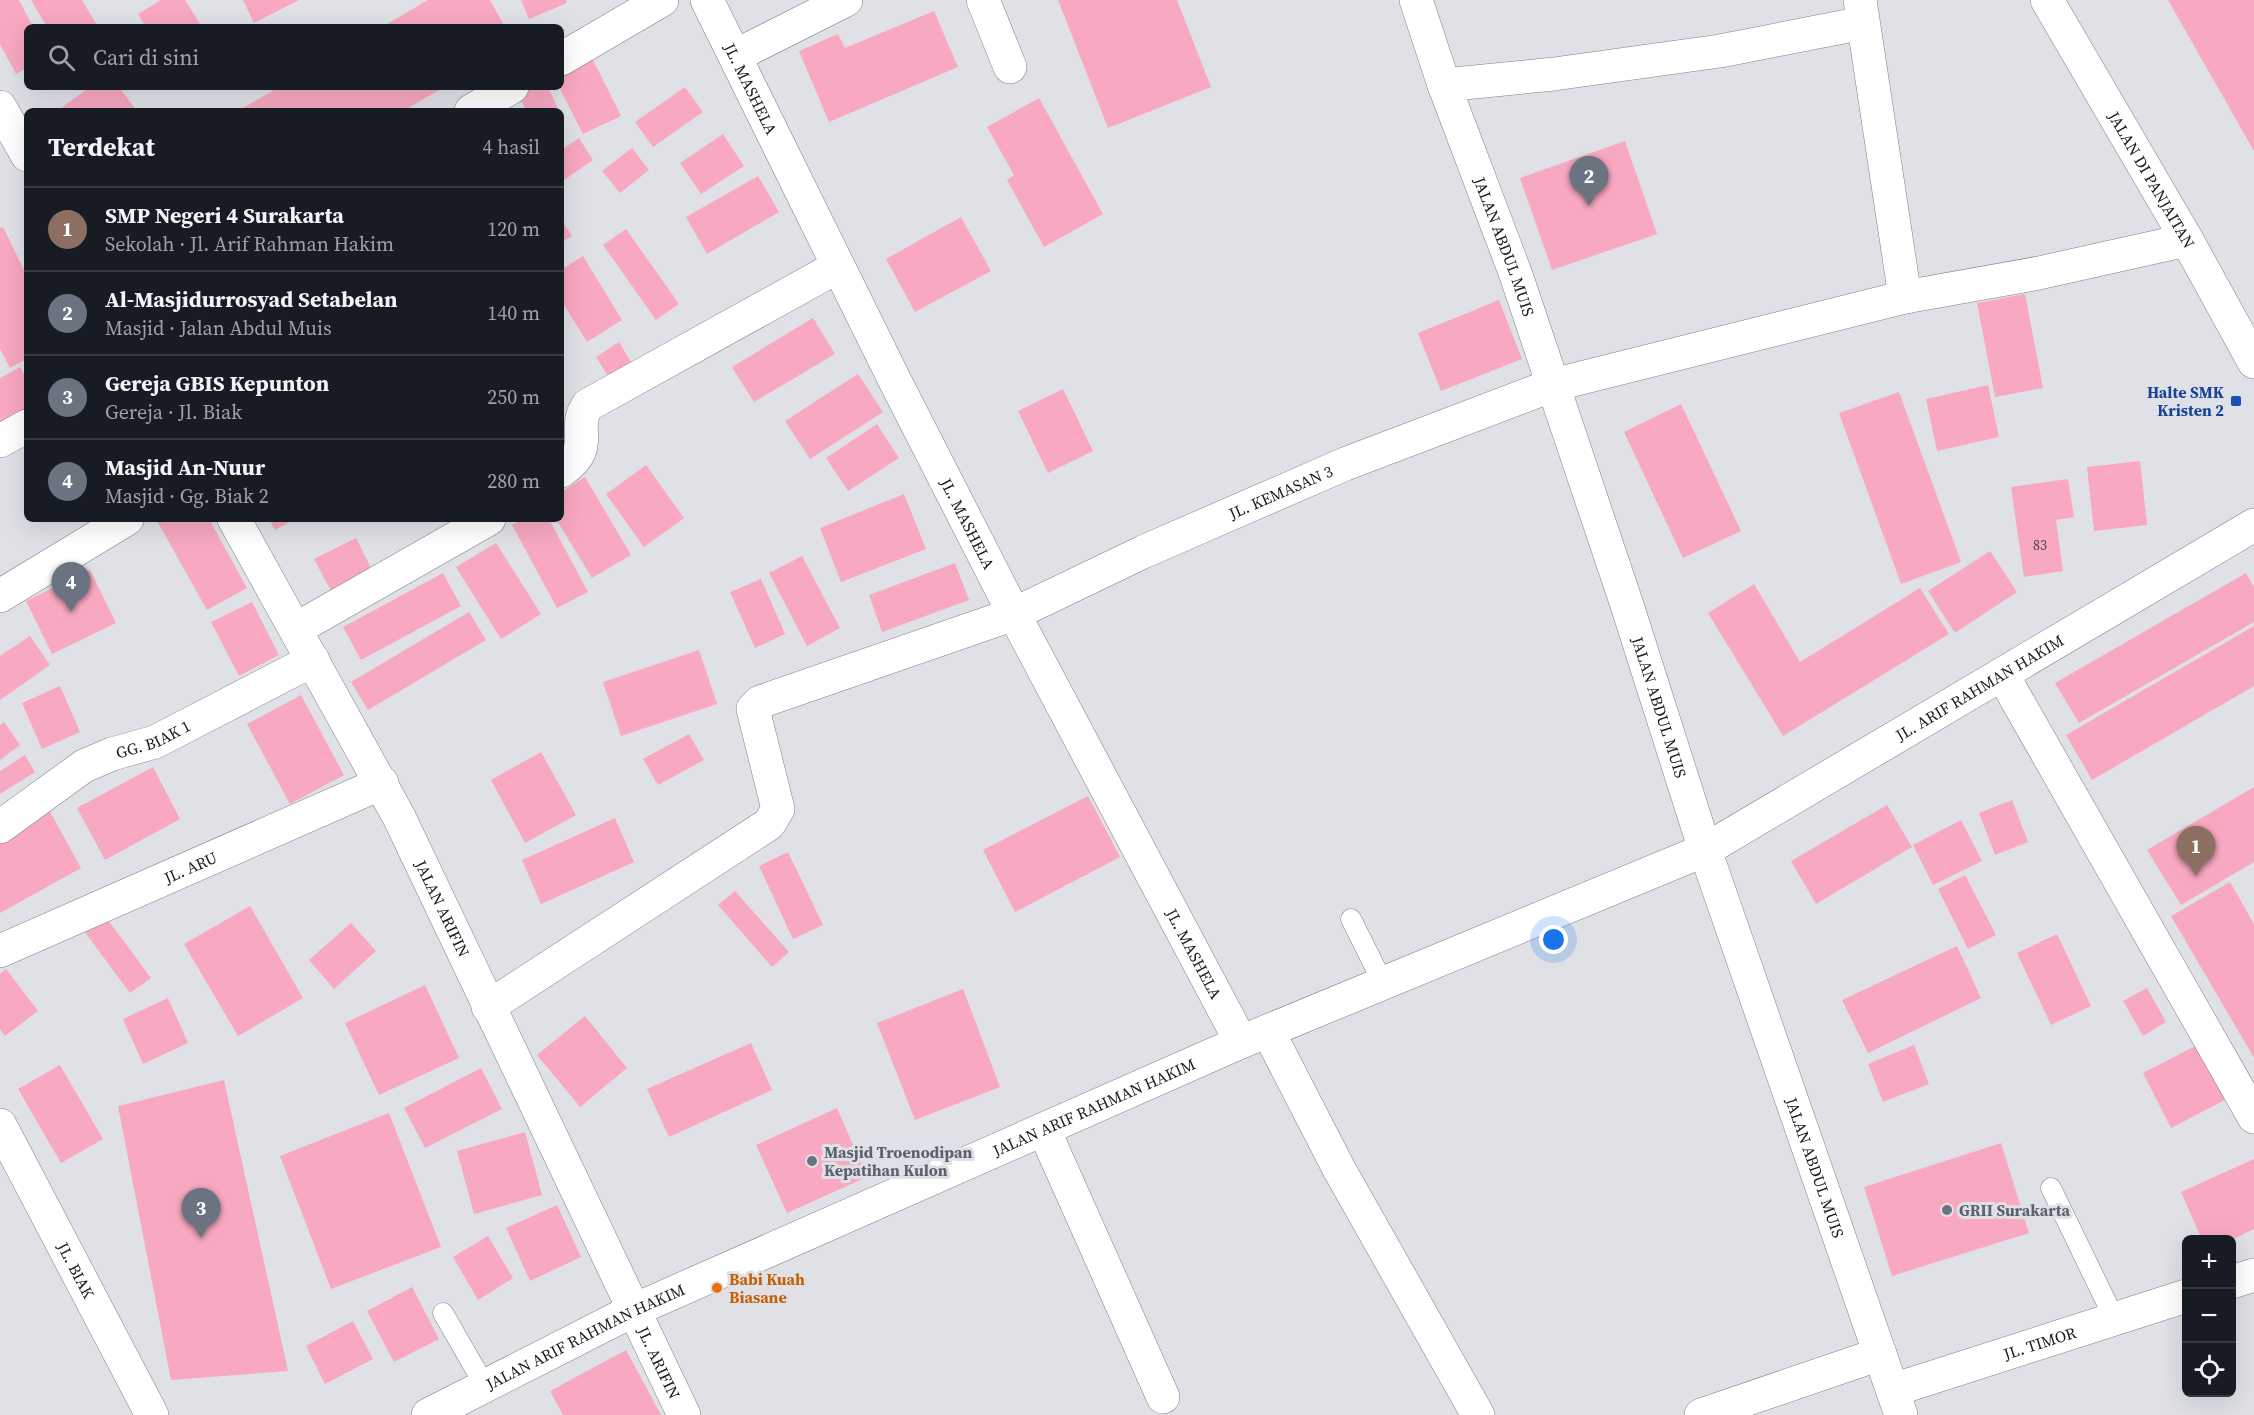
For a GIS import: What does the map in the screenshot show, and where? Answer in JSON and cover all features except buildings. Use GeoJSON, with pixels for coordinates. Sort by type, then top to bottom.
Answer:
{"type":"FeatureCollection","features":[{"type":"Feature","properties":{"kind":"street"},"geometry":{"type":"LineString","coordinates":[[564,56],[662,0]]}},
{"type":"Feature","properties":{"kind":"street","name":"JL. MASHELA"},"geometry":{"type":"LineString","coordinates":[[707,0],[837,267],[1014,614],[1254,1037],[1339,1169],[1478,1415]]}},
{"type":"Feature","properties":{"kind":"street"},"geometry":{"type":"LineString","coordinates":[[735,56],[846,0]]}},
{"type":"Feature","properties":{"kind":"street"},"geometry":{"type":"LineString","coordinates":[[983,0],[1010,67]]}},
{"type":"Feature","properties":{"kind":"street","name":"JALAN ABDUL MUIS"},"geometry":{"type":"LineString","coordinates":[[1416,0],[1444,85],[1516,274],[1705,850],[1897,1402]]}},
{"type":"Feature","properties":{"kind":"street","name":"JALAN DI PANJAITAN"},"geometry":{"type":"LineString","coordinates":[[2047,0],[2187,240],[2254,362]]}},
{"type":"Feature","properties":{"kind":"street"},"geometry":{"type":"LineString","coordinates":[[1444,85],[1554,74],[1720,51],[1862,12],[1905,297]]}},
{"type":"Feature","properties":{"kind":"street"},"geometry":{"type":"LineString","coordinates":[[476,108],[507,90]]}},
{"type":"Feature","properties":{"kind":"street"},"geometry":{"type":"LineString","coordinates":[[0,107],[24,150]]}},
{"type":"Feature","properties":{"kind":"street","name":"JL. KEMASAN 3"},"geometry":{"type":"LineString","coordinates":[[488,1007],[769,824],[778,809],[753,709],[755,705],[1014,614],[1143,552],[1345,464],[1553,386],[1905,297],[2039,273],[2187,240]]}},
{"type":"Feature","properties":{"kind":"street"},"geometry":{"type":"LineString","coordinates":[[564,469],[574,461],[581,451],[581,419],[588,405],[837,267]]}},
{"type":"Feature","properties":{"kind":"street"},"geometry":{"type":"LineString","coordinates":[[0,441],[24,428]]}},
{"type":"Feature","properties":{"kind":"street"},"geometry":{"type":"LineString","coordinates":[[0,596],[122,522]]}},
{"type":"Feature","properties":{"kind":"street","name":"JALAN ARIFIN"},"geometry":{"type":"LineString","coordinates":[[236,522],[382,783],[632,1311]]}},
{"type":"Feature","properties":{"kind":"street"},"geometry":{"type":"LineString","coordinates":[[296,629],[484,522]]}},
{"type":"Feature","properties":{"kind":"street","name":"JL. ARIF RAHMAN HAKIM"},"geometry":{"type":"LineString","coordinates":[[1705,850],[2254,525]]}},
{"type":"Feature","properties":{"kind":"street","name":"GG. BIAK 1"},"geometry":{"type":"LineString","coordinates":[[0,827],[84,766],[112,754],[155,742],[313,660]]}},
{"type":"Feature","properties":{"kind":"street"},"geometry":{"type":"LineString","coordinates":[[2002,674],[2254,1117]]}},
{"type":"Feature","properties":{"kind":"street","name":"JL. ARU"},"geometry":{"type":"LineString","coordinates":[[0,951],[382,783]]}},
{"type":"Feature","properties":{"kind":"street","name":"JALAN ARIF RAHMAN HAKIM"},"geometry":{"type":"LineString","coordinates":[[428,1415],[469,1400],[632,1311],[1254,1037],[1705,850]]}},
{"type":"Feature","properties":{"kind":"street","name":"JL. BIAK"},"geometry":{"type":"LineString","coordinates":[[0,1125],[152,1415]]}},
{"type":"Feature","properties":{"kind":"street"},"geometry":{"type":"LineString","coordinates":[[1044,1130],[1163,1397]]}},
{"type":"Feature","properties":{"kind":"street"},"geometry":{"type":"LineString","coordinates":[[2236,1281],[2254,1275]]}},
{"type":"Feature","properties":{"kind":"street","name":"JL. TIMOR"},"geometry":{"type":"LineString","coordinates":[[1897,1402],[2114,1318],[2182,1298]]}},
{"type":"Feature","properties":{"kind":"street","name":"JL. ARIFIN"},"geometry":{"type":"LineString","coordinates":[[632,1311],[684,1415]]}},
{"type":"Feature","properties":{"kind":"street"},"geometry":{"type":"LineString","coordinates":[[1701,1415],[1880,1354]]}},
{"type":"Feature","properties":{"kind":"lane"},"geometry":{"type":"LineString","coordinates":[[1352,919],[1383,983]]}},
{"type":"Feature","properties":{"kind":"lane"},"geometry":{"type":"LineString","coordinates":[[2051,1188],[2114,1318]]}},
{"type":"Feature","properties":{"kind":"lane"},"geometry":{"type":"LineString","coordinates":[[443,1313],[469,1400]]}},
{"type":"Feature","properties":{"kind":"place","name":"Al-Masjidurrosyad Setabelan"},"geometry":{"type":"Point","coordinates":[1589,206]}},
{"type":"Feature","properties":{"kind":"place","name":"Halte SMK Kristen 2"},"geometry":{"type":"Point","coordinates":[2236,401]}},
{"type":"Feature","properties":{"kind":"place","name":"Masjid An-Nuur"},"geometry":{"type":"Point","coordinates":[71,612]}},
{"type":"Feature","properties":{"kind":"place","name":"SMP Negeri 4 Surakarta"},"geometry":{"type":"Point","coordinates":[2196,876]}},
{"type":"Feature","properties":{"kind":"place","name":"Masjid Troenodipan Kepatihan Kulon"},"geometry":{"type":"Point","coordinates":[812,1161]}},
{"type":"Feature","properties":{"kind":"place","name":"GRII Surakarta"},"geometry":{"type":"Point","coordinates":[1947,1210]}},
{"type":"Feature","properties":{"kind":"place","name":"Gereja GBIS Kepunton"},"geometry":{"type":"Point","coordinates":[201,1238]}},
{"type":"Feature","properties":{"kind":"place","name":"Babi Kuah Biasane"},"geometry":{"type":"Point","coordinates":[717,1288]}}]}
